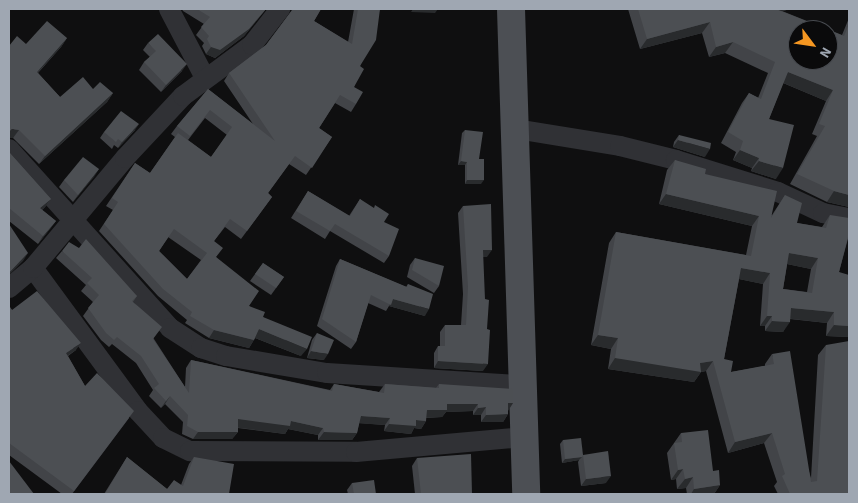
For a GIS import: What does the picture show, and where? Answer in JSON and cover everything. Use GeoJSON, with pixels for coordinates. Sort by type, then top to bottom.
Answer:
{"type":"FeatureCollection","features":[{"type":"Feature","properties":{"kind":"main road"},"geometry":{"type":"LineString","coordinates":[[511,9],[516,128],[520,384],[526,494]]}},
{"type":"Feature","properties":{"kind":"street"},"geometry":{"type":"LineString","coordinates":[[169,9],[205,78]]}},
{"type":"Feature","properties":{"kind":"street"},"geometry":{"type":"LineString","coordinates":[[9,288],[33,268],[125,158],[205,78],[252,45],[280,9]]}},
{"type":"Feature","properties":{"kind":"street"},"geometry":{"type":"LineString","coordinates":[[516,128],[620,146],[676,160],[778,192],[823,213],[849,218]]}},
{"type":"Feature","properties":{"kind":"street"},"geometry":{"type":"LineString","coordinates":[[9,149],[170,328],[201,348],[244,360],[327,373],[520,384]]}},
{"type":"Feature","properties":{"kind":"street"},"geometry":{"type":"LineString","coordinates":[[33,268],[138,411],[163,438],[190,451],[356,452],[524,437]]}},
{"type":"Feature","properties":{"kind":"building"},"geometry":{"type":"Polygon","coordinates":[[[197,9],[266,9],[249,29],[220,50],[211,47],[207,39],[209,36],[201,27],[210,17],[197,9]]]}},
{"type":"Feature","properties":{"kind":"building"},"geometry":{"type":"Polygon","coordinates":[[[293,9],[321,9],[314,21],[352,44],[358,9],[380,9],[376,40],[360,66],[364,69],[354,87],[363,92],[356,104],[340,95],[319,128],[332,137],[312,168],[295,156],[268,193],[272,197],[247,231],[230,219],[214,241],[223,248],[216,257],[259,291],[249,306],[265,312],[263,317],[312,337],[307,349],[259,329],[254,340],[214,330],[190,316],[192,312],[163,289],[104,224],[118,202],[112,198],[135,163],[150,173],[178,133],[211,157],[232,127],[210,110],[190,136],[177,126],[208,89],[275,141],[229,73],[266,45],[293,9]],[[174,229],[159,251],[187,279],[207,253],[174,229]]]}},
{"type":"Feature","properties":{"kind":"building"},"geometry":{"type":"Polygon","coordinates":[[[638,9],[776,9],[804,20],[788,20],[788,70],[838,70],[838,34],[844,36],[849,24],[849,195],[834,191],[797,174],[825,126],[819,124],[833,90],[788,72],[769,119],[794,125],[783,168],[759,161],[759,158],[740,150],[743,141],[728,132],[749,93],[761,99],[775,62],[733,42],[716,47],[710,22],[647,39],[638,9]]]}},
{"type":"Feature","properties":{"kind":"building"},"geometry":{"type":"Polygon","coordinates":[[[47,21],[67,38],[37,72],[60,97],[83,77],[93,89],[100,82],[113,93],[45,156],[19,130],[12,129],[9,132],[9,46],[17,36],[26,44],[47,21]]]}},
{"type":"Feature","properties":{"kind":"building"},"geometry":{"type":"Polygon","coordinates":[[[158,34],[187,64],[166,85],[144,62],[156,51],[148,43],[158,34]]]}},
{"type":"Feature","properties":{"kind":"building"},"geometry":{"type":"Polygon","coordinates":[[[121,111],[139,124],[122,142],[118,139],[116,142],[104,132],[121,111]]]}},
{"type":"Feature","properties":{"kind":"building"},"geometry":{"type":"Polygon","coordinates":[[[465,130],[483,132],[479,159],[484,159],[484,180],[467,180],[467,162],[461,161],[465,130]]]}},
{"type":"Feature","properties":{"kind":"building"},"geometry":{"type":"Polygon","coordinates":[[[679,135],[711,143],[710,149],[678,140],[679,135]]]}},
{"type":"Feature","properties":{"kind":"building"},"geometry":{"type":"Polygon","coordinates":[[[9,152],[51,199],[40,208],[56,221],[43,236],[9,208],[9,152]]]}},
{"type":"Feature","properties":{"kind":"building"},"geometry":{"type":"Polygon","coordinates":[[[83,157],[99,169],[78,195],[64,180],[83,157]]]}},
{"type":"Feature","properties":{"kind":"building"},"geometry":{"type":"Polygon","coordinates":[[[675,160],[706,169],[705,174],[777,191],[771,218],[785,195],[802,203],[797,223],[826,228],[830,215],[849,218],[849,233],[839,272],[849,275],[849,326],[834,325],[834,312],[791,308],[790,322],[772,321],[772,316],[767,316],[770,273],[741,268],[724,359],[733,361],[731,372],[774,364],[772,354],[790,351],[811,482],[817,481],[826,345],[849,341],[849,494],[790,494],[782,476],[785,474],[772,433],[735,442],[713,361],[700,363],[701,372],[615,358],[618,338],[598,335],[616,232],[751,256],[759,216],[666,194],[675,160]],[[789,253],[783,289],[812,293],[818,258],[789,253]]]}},
{"type":"Feature","properties":{"kind":"building"},"geometry":{"type":"Polygon","coordinates":[[[308,191],[350,216],[360,199],[374,208],[375,205],[389,214],[384,222],[399,229],[389,256],[335,224],[330,231],[296,211],[308,191]]]}},
{"type":"Feature","properties":{"kind":"building"},"geometry":{"type":"Polygon","coordinates":[[[491,204],[492,250],[483,250],[485,299],[489,300],[487,329],[490,330],[488,364],[438,361],[438,346],[445,346],[445,325],[466,325],[468,287],[463,206],[491,204]]]}},
{"type":"Feature","properties":{"kind":"building"},"geometry":{"type":"Polygon","coordinates":[[[9,224],[28,253],[9,273],[9,224]]]}},
{"type":"Feature","properties":{"kind":"building"},"geometry":{"type":"Polygon","coordinates":[[[86,239],[137,296],[132,301],[162,327],[153,339],[189,393],[191,360],[332,391],[334,384],[384,393],[385,384],[439,388],[439,384],[513,389],[513,403],[508,403],[508,414],[486,415],[486,407],[478,408],[478,404],[447,404],[447,410],[427,410],[426,421],[416,420],[416,426],[389,424],[390,418],[361,416],[357,433],[324,432],[323,428],[291,421],[290,426],[238,419],[238,432],[198,432],[187,426],[188,415],[170,396],[166,401],[154,388],[159,384],[141,356],[117,337],[114,340],[106,333],[88,308],[99,295],[87,283],[92,278],[62,251],[69,242],[79,248],[86,239]]]}},
{"type":"Feature","properties":{"kind":"building"},"geometry":{"type":"Polygon","coordinates":[[[415,258],[444,266],[439,286],[412,270],[415,258]]]}},
{"type":"Feature","properties":{"kind":"building"},"geometry":{"type":"Polygon","coordinates":[[[340,259],[407,287],[408,284],[433,294],[429,309],[393,299],[391,305],[371,295],[356,342],[322,319],[340,259]]]}},
{"type":"Feature","properties":{"kind":"building"},"geometry":{"type":"Polygon","coordinates":[[[263,263],[284,277],[276,288],[255,274],[263,263]]]}},
{"type":"Feature","properties":{"kind":"building"},"geometry":{"type":"Polygon","coordinates":[[[37,291],[81,343],[66,353],[85,386],[97,373],[134,411],[74,491],[9,443],[9,308],[12,310],[37,291]]]}},
{"type":"Feature","properties":{"kind":"building"},"geometry":{"type":"Polygon","coordinates":[[[317,333],[334,340],[328,354],[311,351],[317,333]]]}},
{"type":"Feature","properties":{"kind":"building"},"geometry":{"type":"Polygon","coordinates":[[[708,430],[713,471],[719,470],[720,485],[694,489],[693,477],[685,479],[683,469],[678,470],[674,443],[682,442],[681,433],[708,430]]]}},
{"type":"Feature","properties":{"kind":"building"},"geometry":{"type":"Polygon","coordinates":[[[581,438],[582,457],[565,459],[563,440],[581,438]]]}},
{"type":"Feature","properties":{"kind":"building"},"geometry":{"type":"Polygon","coordinates":[[[608,451],[611,476],[586,479],[583,455],[608,451]]]}},
{"type":"Feature","properties":{"kind":"building"},"geometry":{"type":"Polygon","coordinates":[[[471,454],[472,494],[421,494],[417,458],[471,454]]]}},
{"type":"Feature","properties":{"kind":"building"},"geometry":{"type":"Polygon","coordinates":[[[127,457],[167,489],[174,480],[183,486],[194,457],[234,464],[229,494],[105,494],[127,457]]]}},
{"type":"Feature","properties":{"kind":"building"},"geometry":{"type":"Polygon","coordinates":[[[9,461],[34,494],[9,494],[9,461]]]}},
{"type":"Feature","properties":{"kind":"building"},"geometry":{"type":"Polygon","coordinates":[[[374,480],[376,494],[354,494],[352,483],[374,480]]]}}]}
